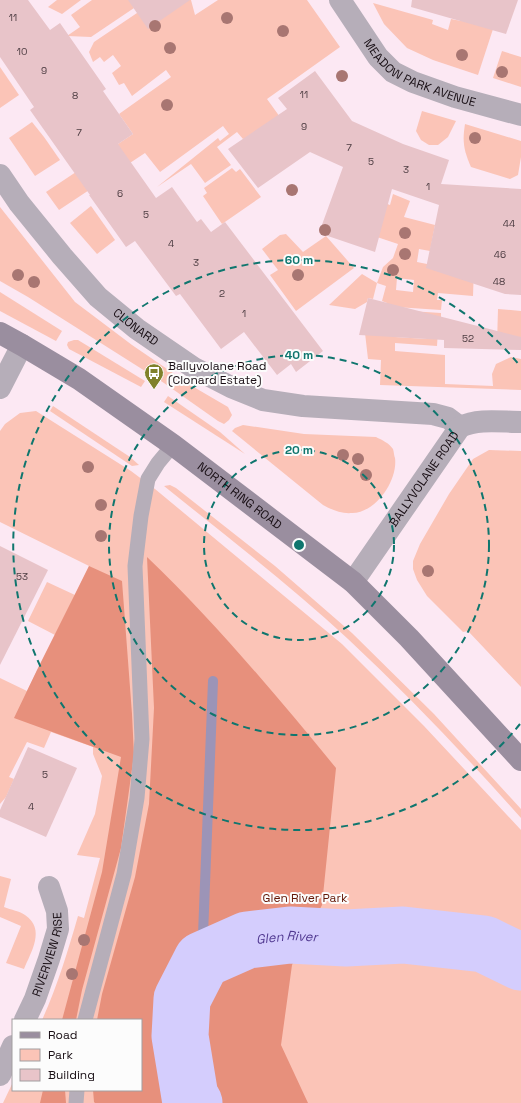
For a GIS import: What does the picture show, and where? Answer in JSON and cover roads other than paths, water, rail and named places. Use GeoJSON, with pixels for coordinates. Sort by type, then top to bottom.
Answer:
{"type":"FeatureCollection","features":[{"type":"Feature","properties":{"kind":"main road","name":"NORTH RING ROAD"},"geometry":{"type":"LineString","coordinates":[[0,333],[79,380],[172,445],[353,582],[409,638],[521,760]]}},
{"type":"Feature","properties":{"kind":"street","name":"MEADOW PARK AVENUE"},"geometry":{"type":"LineString","coordinates":[[340,0],[378,57],[393,72],[412,82],[454,97],[521,115]]}},
{"type":"Feature","properties":{"kind":"street","name":"CLONARD"},"geometry":{"type":"LineString","coordinates":[[0,175],[19,203],[98,297],[137,329],[194,368],[231,387],[263,400],[304,406],[433,414],[448,418],[460,427]]}},
{"type":"Feature","properties":{"kind":"street"},"geometry":{"type":"LineString","coordinates":[[0,388],[22,345]]}},
{"type":"Feature","properties":{"kind":"street","name":"BALLYVOLANE ROAD"},"geometry":{"type":"LineString","coordinates":[[353,582],[460,427],[476,421],[521,422]]}},
{"type":"Feature","properties":{"kind":"street","name":"RIVERVIEW RISE"},"geometry":{"type":"LineString","coordinates":[[25,1019],[35,999],[58,929],[57,911],[49,887]]}},
{"type":"Feature","properties":{"kind":"street"},"geometry":{"type":"LineString","coordinates":[[0,1075],[12,1048]]}},
{"type":"Feature","properties":{"kind":"lane"},"geometry":{"type":"LineString","coordinates":[[85,1019],[124,874],[137,798],[142,739],[135,566],[141,516],[148,479],[172,445]]}},
{"type":"Feature","properties":{"kind":"lane"},"geometry":{"type":"LineString","coordinates":[[76,1103],[77,1091]]}},
{"type":"Feature","properties":{"kind":"waterway"},"geometry":{"type":"LineString","coordinates":[[202,960],[213,681]]}},
{"type":"Feature","properties":{"kind":"waterway","name":"Glen River"},"geometry":{"type":"LineString","coordinates":[[194,1103],[190,1097],[180,1036],[182,999],[202,960],[247,940],[290,935],[346,938],[403,935],[484,944],[521,962]]}},
{"type":"Feature","properties":{"kind":"place","name":"Ballyvolane Road (Clonard Estate)"},"geometry":{"type":"Point","coordinates":[154,390]}},
{"type":"Feature","properties":{"kind":"park label","name":"Glen River Park"},"geometry":{"type":"Point","coordinates":[305,898]}}]}
